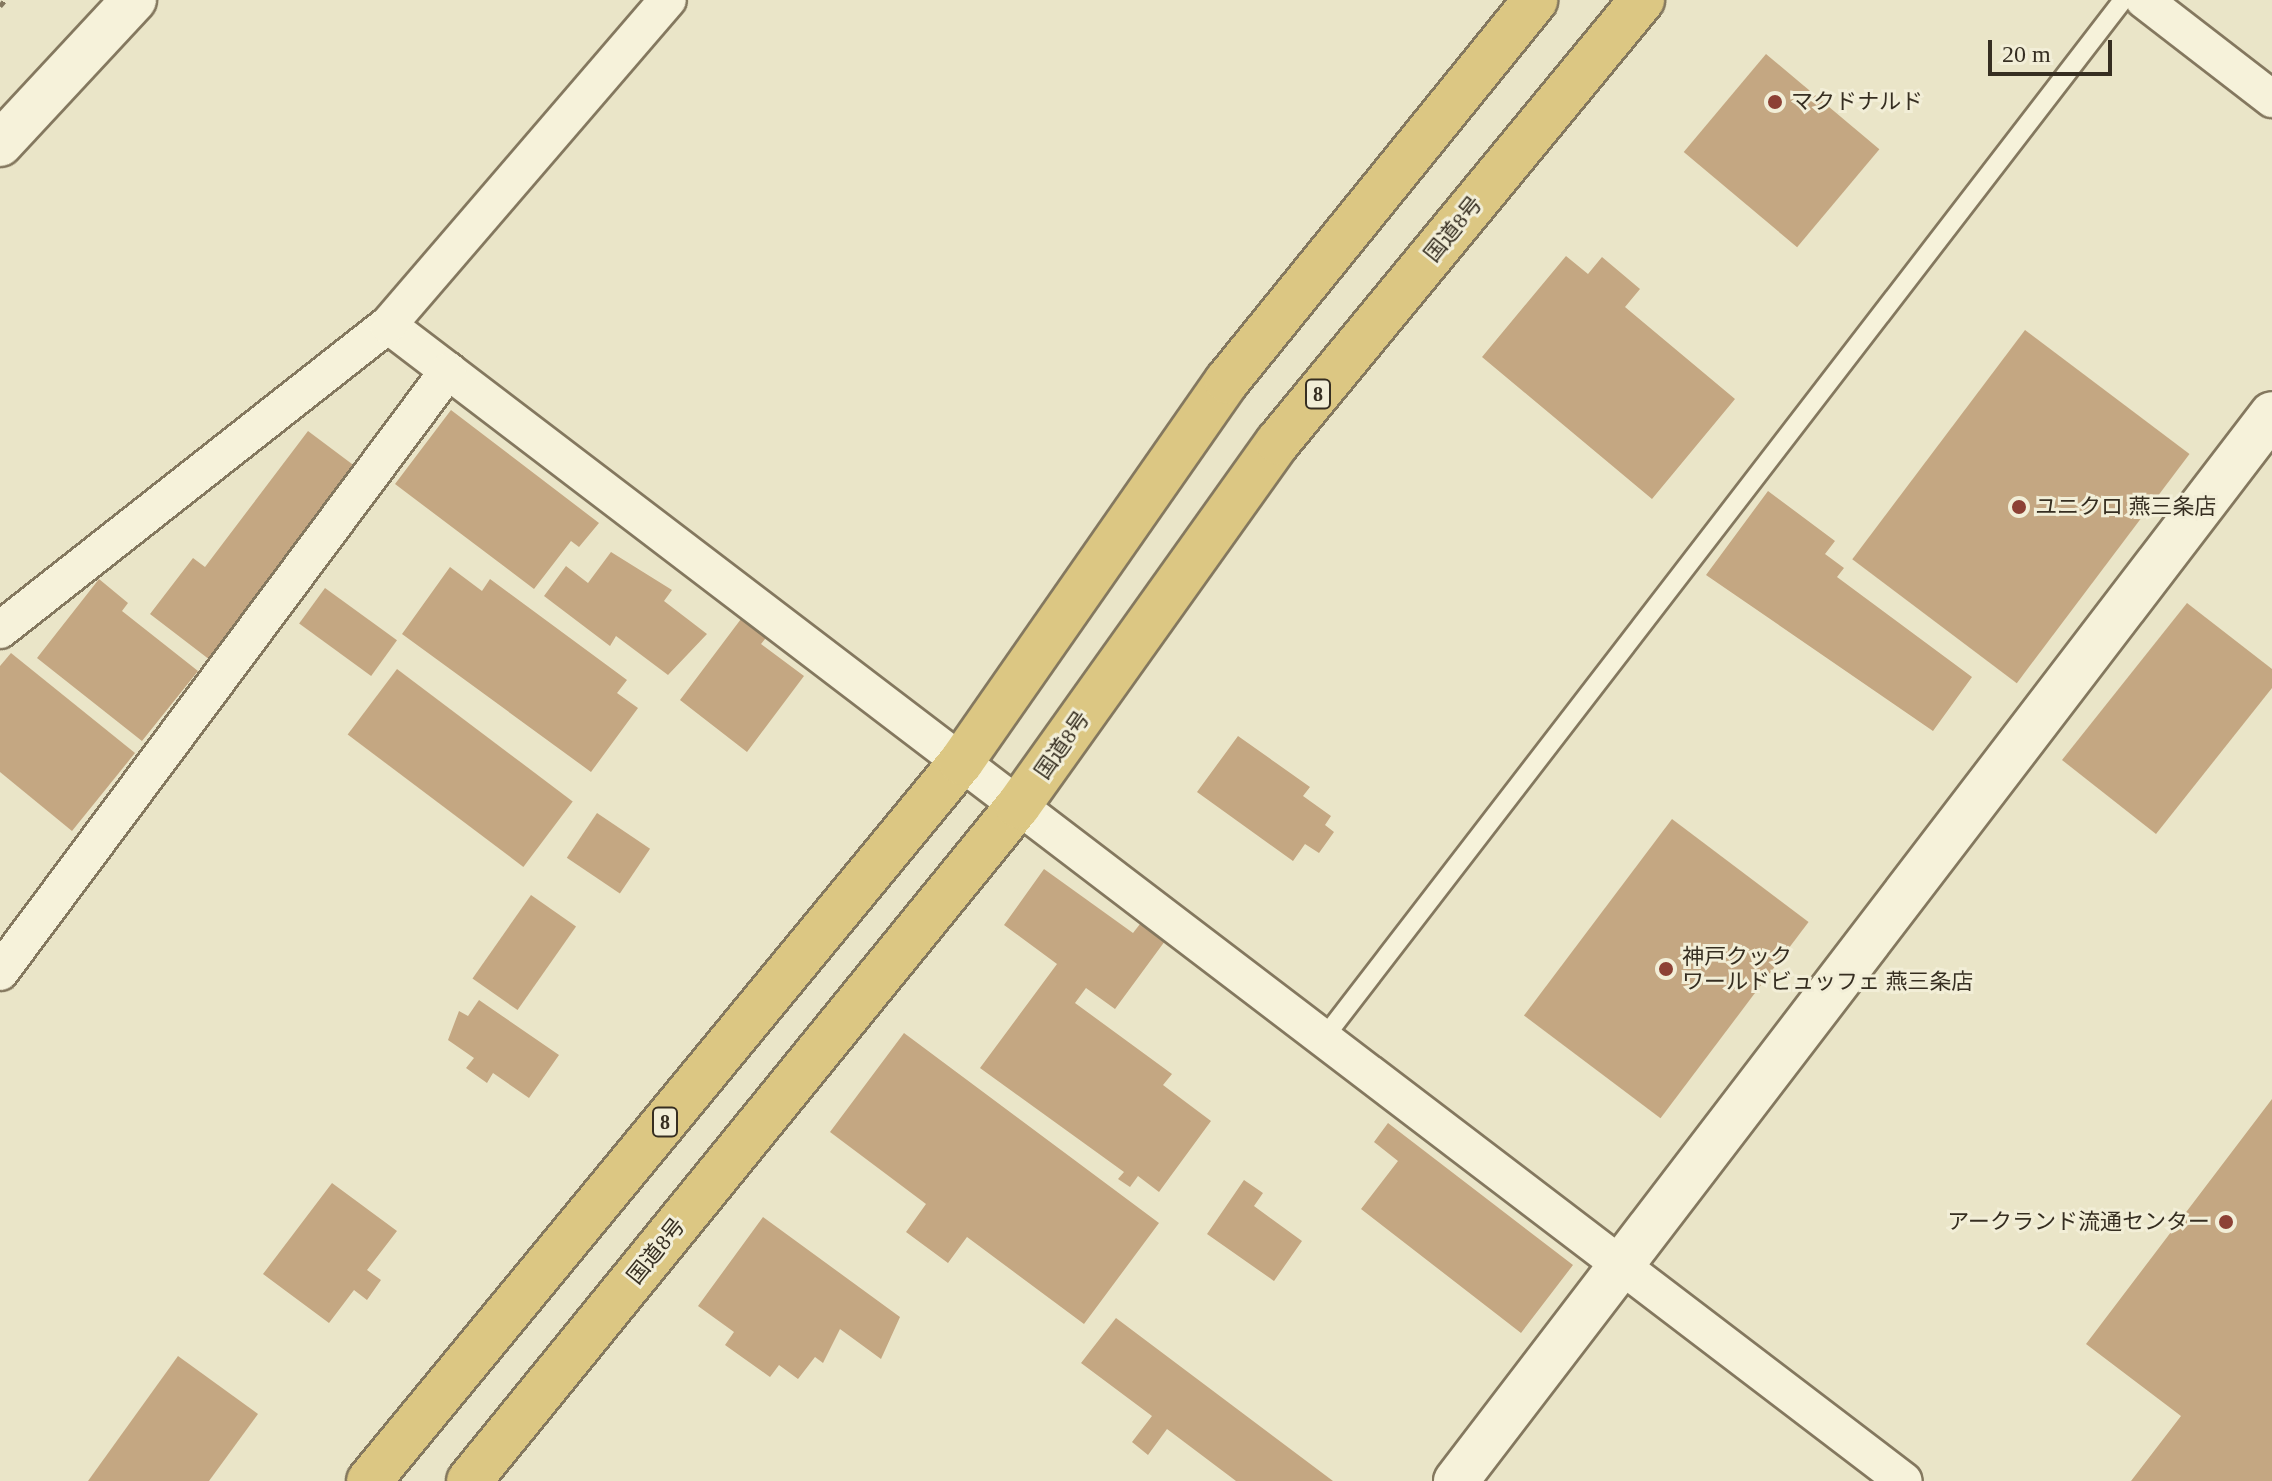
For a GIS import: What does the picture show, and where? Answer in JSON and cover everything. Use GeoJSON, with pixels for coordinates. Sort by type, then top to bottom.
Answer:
{"type":"FeatureCollection","features":[{"type":"Feature","properties":{"kind":"highway","name":"8"},"geometry":{"type":"LineString","coordinates":[[369,1481],[961,762],[1227,381],[1535,0]]}},
{"type":"Feature","properties":{"kind":"highway","name":"国道8号"},"geometry":{"type":"LineString","coordinates":[[469,1481],[1018,806],[1278,442],[1642,0]]}},
{"type":"Feature","properties":{"kind":"street"},"geometry":{"type":"LineString","coordinates":[[0,144],[134,0]]}},
{"type":"Feature","properties":{"kind":"street"},"geometry":{"type":"LineString","coordinates":[[0,630],[388,325],[668,0]]}},
{"type":"Feature","properties":{"kind":"street"},"geometry":{"type":"LineString","coordinates":[[2144,0],[2272,99]]}},
{"type":"Feature","properties":{"kind":"street"},"geometry":{"type":"LineString","coordinates":[[388,325],[1904,1481]]}},
{"type":"Feature","properties":{"kind":"street"},"geometry":{"type":"LineString","coordinates":[[0,972],[448,371]]}},
{"type":"Feature","properties":{"kind":"street"},"geometry":{"type":"LineString","coordinates":[[1456,1481],[1619,1262],[2272,414]]}},
{"type":"Feature","properties":{"kind":"lane"},"geometry":{"type":"LineString","coordinates":[[1323,1039],[2123,0]]}},
{"type":"Feature","properties":{"kind":"path"},"geometry":{"type":"LineString","coordinates":[[0,6],[5,0]]}},
{"type":"Feature","properties":{"kind":"building","name":"マクドナルド"},"geometry":{"type":"Polygon","coordinates":[[[1766,54],[1879,149],[1797,247],[1684,152],[1766,54]]]}},
{"type":"Feature","properties":{"kind":"building"},"geometry":{"type":"Polygon","coordinates":[[[1566,256],[1588,274],[1602,257],[1640,289],[1625,307],[1735,399],[1652,499],[1482,357],[1566,256]]]}},
{"type":"Feature","properties":{"kind":"building","name":"ユニクロ 燕三条店"},"geometry":{"type":"Polygon","coordinates":[[[2025,330],[2190,454],[2017,683],[1852,559],[2025,330]]]}},
{"type":"Feature","properties":{"kind":"building"},"geometry":{"type":"Polygon","coordinates":[[[451,410],[599,523],[579,547],[571,541],[534,589],[395,484],[451,410]]]}},
{"type":"Feature","properties":{"kind":"building"},"geometry":{"type":"Polygon","coordinates":[[[308,431],[356,467],[210,660],[150,614],[193,558],[205,567],[308,431]]]}},
{"type":"Feature","properties":{"kind":"building"},"geometry":{"type":"Polygon","coordinates":[[[1768,491],[1835,541],[1825,554],[1844,568],[1837,577],[1972,677],[1933,731],[1706,575],[1768,491]]]}},
{"type":"Feature","properties":{"kind":"building"},"geometry":{"type":"Polygon","coordinates":[[[611,552],[672,590],[664,601],[707,634],[668,675],[616,636],[610,646],[544,596],[566,566],[588,583],[611,552]]]}},
{"type":"Feature","properties":{"kind":"building"},"geometry":{"type":"Polygon","coordinates":[[[450,567],[482,591],[490,579],[627,680],[617,693],[638,708],[591,772],[402,634],[450,567]]]}},
{"type":"Feature","properties":{"kind":"building"},"geometry":{"type":"Polygon","coordinates":[[[99,579],[128,603],[122,611],[198,671],[142,741],[37,658],[99,579]]]}},
{"type":"Feature","properties":{"kind":"building"},"geometry":{"type":"Polygon","coordinates":[[[325,588],[397,640],[371,676],[299,624],[325,588]]]}},
{"type":"Feature","properties":{"kind":"building"},"geometry":{"type":"Polygon","coordinates":[[[2187,603],[2272,669],[2272,688],[2156,834],[2062,760],[2187,603]]]}},
{"type":"Feature","properties":{"kind":"building"},"geometry":{"type":"Polygon","coordinates":[[[744,615],[769,634],[761,644],[804,676],[747,752],[680,700],[744,615]]]}},
{"type":"Feature","properties":{"kind":"building"},"geometry":{"type":"Polygon","coordinates":[[[11,653],[135,753],[72,831],[0,772],[0,666],[11,653]]]}},
{"type":"Feature","properties":{"kind":"building"},"geometry":{"type":"Polygon","coordinates":[[[397,669],[573,801],[523,867],[348,734],[397,669]]]}},
{"type":"Feature","properties":{"kind":"building"},"geometry":{"type":"Polygon","coordinates":[[[1238,736],[1310,787],[1303,796],[1331,816],[1325,825],[1334,832],[1319,853],[1305,844],[1293,861],[1197,792],[1238,736]]]}},
{"type":"Feature","properties":{"kind":"building"},"geometry":{"type":"Polygon","coordinates":[[[597,813],[650,849],[620,894],[567,858],[597,813]]]}},
{"type":"Feature","properties":{"kind":"building","name":"神戸クック ワールドビュッフェ 燕三条店"},"geometry":{"type":"Polygon","coordinates":[[[1672,819],[1809,922],[1661,1118],[1524,1015],[1672,819]]]}},
{"type":"Feature","properties":{"kind":"building"},"geometry":{"type":"Polygon","coordinates":[[[1044,869],[1133,933],[1140,924],[1165,941],[1115,1009],[1086,988],[1075,1003],[1172,1074],[1163,1085],[1211,1121],[1159,1192],[1138,1176],[1130,1187],[1118,1179],[1124,1172],[980,1068],[1057,964],[1004,925],[1044,869]]]}},
{"type":"Feature","properties":{"kind":"building"},"geometry":{"type":"Polygon","coordinates":[[[531,895],[576,927],[518,1010],[472,979],[531,895]]]}},
{"type":"Feature","properties":{"kind":"building"},"geometry":{"type":"Polygon","coordinates":[[[479,1000],[559,1055],[529,1098],[493,1073],[487,1083],[466,1068],[474,1058],[448,1040],[459,1011],[468,1016],[479,1000]]]}},
{"type":"Feature","properties":{"kind":"building"},"geometry":{"type":"Polygon","coordinates":[[[904,1033],[1159,1223],[1084,1324],[967,1237],[948,1263],[906,1232],[926,1204],[830,1132],[904,1033]]]}},
{"type":"Feature","properties":{"kind":"building","name":"アークランド流通センター"},"geometry":{"type":"Polygon","coordinates":[[[2272,1099],[2272,1481],[2131,1481],[2181,1416],[2086,1344],[2272,1099]]]}},
{"type":"Feature","properties":{"kind":"building"},"geometry":{"type":"Polygon","coordinates":[[[1388,1123],[1573,1265],[1521,1333],[1361,1209],[1398,1161],[1374,1142],[1388,1123]]]}},
{"type":"Feature","properties":{"kind":"building"},"geometry":{"type":"Polygon","coordinates":[[[1244,1180],[1263,1193],[1254,1206],[1302,1241],[1274,1281],[1207,1234],[1244,1180]]]}},
{"type":"Feature","properties":{"kind":"building"},"geometry":{"type":"Polygon","coordinates":[[[332,1183],[397,1231],[367,1270],[381,1280],[367,1300],[354,1290],[329,1323],[263,1274],[332,1183]]]}},
{"type":"Feature","properties":{"kind":"building"},"geometry":{"type":"Polygon","coordinates":[[[763,1217],[900,1317],[881,1359],[840,1329],[823,1363],[815,1357],[798,1379],[779,1365],[770,1377],[725,1345],[734,1332],[698,1306],[763,1217]]]}},
{"type":"Feature","properties":{"kind":"building"},"geometry":{"type":"Polygon","coordinates":[[[1116,1318],[1333,1481],[1236,1481],[1167,1429],[1148,1455],[1132,1442],[1152,1416],[1081,1363],[1116,1318]]]}},
{"type":"Feature","properties":{"kind":"building"},"geometry":{"type":"Polygon","coordinates":[[[178,1356],[258,1414],[209,1481],[88,1481],[178,1356]]]}},
{"type":"Feature","properties":{"kind":"place","name":"マクドナルド"},"geometry":{"type":"Point","coordinates":[1775,102]}},
{"type":"Feature","properties":{"kind":"place","name":"ユニクロ 燕三条店"},"geometry":{"type":"Point","coordinates":[2019,507]}},
{"type":"Feature","properties":{"kind":"place","name":"神戸クック ワールドビュッフェ 燕三条店"},"geometry":{"type":"Point","coordinates":[1666,969]}},
{"type":"Feature","properties":{"kind":"place","name":"アークランド流通センター"},"geometry":{"type":"Point","coordinates":[2226,1222]}}]}
